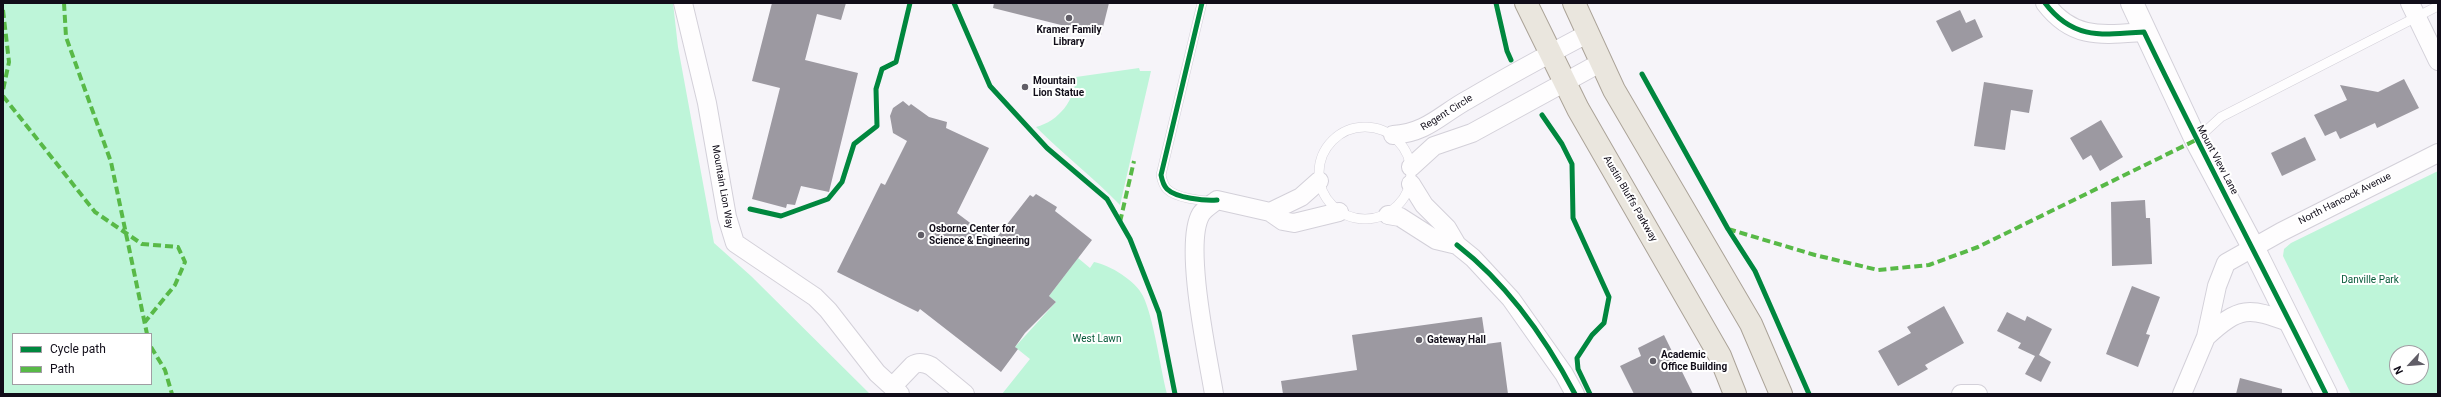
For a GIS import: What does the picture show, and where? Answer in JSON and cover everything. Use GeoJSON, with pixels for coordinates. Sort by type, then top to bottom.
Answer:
{"type":"FeatureCollection","features":[{"type":"Feature","properties":{"kind":"main road","name":"Austin Bluffs Parkway"},"geometry":{"type":"LineString","coordinates":[[1526,3],[1564,83],[1693,306],[1720,356],[1735,394]]}},
{"type":"Feature","properties":{"kind":"main road"},"geometry":{"type":"LineString","coordinates":[[1574,3],[1600,64],[1751,324],[1780,394]]}},
{"type":"Feature","properties":{"kind":"street","name":"Mountain Lion Way"},"geometry":{"type":"LineString","coordinates":[[683,3],[707,103],[726,217],[735,243],[814,297],[828,310],[873,368],[896,391]]}},
{"type":"Feature","properties":{"kind":"street"},"geometry":{"type":"LineString","coordinates":[[2045,3],[2067,23],[2082,32],[2102,35],[2144,32]]}},
{"type":"Feature","properties":{"kind":"street","name":"Mount View Lane"},"geometry":{"type":"LineString","coordinates":[[2132,3],[2144,32],[2196,140],[2253,247],[2326,394]]}},
{"type":"Feature","properties":{"kind":"street"},"geometry":{"type":"LineString","coordinates":[[2413,9],[2438,61]]}},
{"type":"Feature","properties":{"kind":"street","name":"Regent Circle"},"geometry":{"type":"LineString","coordinates":[[1394,136],[1410,134],[1422,130],[1467,100],[1587,34]]}},
{"type":"Feature","properties":{"kind":"street"},"geometry":{"type":"LineString","coordinates":[[1575,394],[1564,374],[1511,299],[1473,258],[1457,245],[1447,228],[1424,204],[1411,176],[1434,146],[1472,133],[1600,64]]}},
{"type":"Feature","properties":{"kind":"street","name":"North Hancock Avenue"},"geometry":{"type":"LineString","coordinates":[[2206,338],[2217,286],[2226,263],[2253,247],[2438,153]]}},
{"type":"Feature","properties":{"kind":"street"},"geometry":{"type":"LineString","coordinates":[[1270,212],[1301,197],[1319,181]]}},
{"type":"Feature","properties":{"kind":"street"},"geometry":{"type":"LineString","coordinates":[[1214,394],[1194,271],[1194,256],[1201,214],[1217,200],[1270,212],[1283,221],[1294,223],[1339,212]]}},
{"type":"Feature","properties":{"kind":"street"},"geometry":{"type":"LineString","coordinates":[[1388,215],[1400,217],[1436,240],[1457,245]]}},
{"type":"Feature","properties":{"kind":"street"},"geometry":{"type":"LineString","coordinates":[[2182,394],[2206,338],[2226,318],[2243,312],[2260,312],[2291,323]]}},
{"type":"Feature","properties":{"kind":"street"},"geometry":{"type":"LineString","coordinates":[[896,391],[913,366],[917,363],[925,363],[931,366],[965,394]]}},
{"type":"Feature","properties":{"kind":"street"},"geometry":{"type":"LineString","coordinates":[[1961,394],[1978,394]]}},
{"type":"Feature","properties":{"kind":"lane"},"geometry":{"type":"LineString","coordinates":[[1202,3],[1161,175],[1165,187],[1172,193],[1205,201],[1217,200]]}},
{"type":"Feature","properties":{"kind":"lane"},"geometry":{"type":"LineString","coordinates":[[2196,140],[2221,117],[2413,9],[2438,6]]}},
{"type":"Feature","properties":{"kind":"lane","name":"Regent Circle"},"geometry":{"type":"LineString","coordinates":[[1319,181],[1319,169],[1326,148],[1344,132],[1364,127],[1394,136]]}},
{"type":"Feature","properties":{"kind":"lane"},"geometry":{"type":"LineString","coordinates":[[1319,181],[1323,194],[1339,212],[1362,218],[1388,215],[1403,202],[1411,176],[1405,150],[1394,136]]}},
{"type":"Feature","properties":{"kind":"green space"},"geometry":{"type":"Polygon","coordinates":[[[3,3],[673,3],[678,47],[714,243],[751,276],[870,394],[3,394],[3,3]]]}},
{"type":"Feature","properties":{"kind":"green space"},"geometry":{"type":"Polygon","coordinates":[[[1139,68],[1140,71],[1151,71],[1120,205],[1036,127],[1052,120],[1064,108],[1073,94],[1076,77],[1139,68]]]}},
{"type":"Feature","properties":{"kind":"green space","name":"Danville Park"},"geometry":{"type":"Polygon","coordinates":[[[2438,171],[2438,394],[2351,394],[2283,256],[2284,249],[2291,243],[2438,171]]]}},
{"type":"Feature","properties":{"kind":"green space","name":"West Lawn"},"geometry":{"type":"Polygon","coordinates":[[[1078,258],[1090,268],[1094,262],[1115,270],[1129,279],[1140,290],[1147,306],[1154,330],[1167,394],[1002,394],[1030,359],[1015,347],[1056,302],[1049,296],[1078,258]]]}},
{"type":"Feature","properties":{"kind":"building"},"geometry":{"type":"Polygon","coordinates":[[[772,3],[846,3],[841,20],[817,14],[805,60],[858,73],[829,192],[801,186],[795,205],[787,204],[786,208],[752,199],[780,88],[752,81],[772,3]]]}},
{"type":"Feature","properties":{"kind":"building","name":"Kramer Family Library"},"geometry":{"type":"Polygon","coordinates":[[[994,3],[1109,3],[1101,35],[993,8],[994,3]]]}},
{"type":"Feature","properties":{"kind":"building"},"geometry":{"type":"Polygon","coordinates":[[[1960,10],[1966,23],[1975,19],[1983,37],[1952,52],[1936,21],[1960,10]]]}},
{"type":"Feature","properties":{"kind":"building"},"geometry":{"type":"Polygon","coordinates":[[[2404,79],[2419,108],[2377,128],[2375,123],[2340,139],[2336,131],[2325,136],[2314,115],[2347,100],[2340,85],[2378,92],[2404,79]]]}},
{"type":"Feature","properties":{"kind":"building"},"geometry":{"type":"Polygon","coordinates":[[[1984,82],[2033,90],[2029,113],[2011,110],[2005,150],[1974,146],[1984,82]]]}},
{"type":"Feature","properties":{"kind":"building","name":"Osborne Center for Science & Engineering"},"geometry":{"type":"Polygon","coordinates":[[[903,101],[909,106],[911,104],[929,117],[947,122],[946,128],[989,148],[957,213],[994,241],[1030,195],[1033,197],[1036,194],[1057,207],[1055,211],[1092,240],[1049,296],[1056,302],[1025,333],[1015,347],[1018,349],[1001,372],[920,309],[918,312],[837,272],[881,183],[885,185],[907,141],[893,133],[890,116],[893,108],[903,101]]]}},
{"type":"Feature","properties":{"kind":"building"},"geometry":{"type":"Polygon","coordinates":[[[2101,120],[2123,157],[2100,171],[2091,155],[2083,160],[2070,138],[2101,120]]]}},
{"type":"Feature","properties":{"kind":"building"},"geometry":{"type":"Polygon","coordinates":[[[2305,137],[2316,160],[2282,176],[2271,153],[2305,137]]]}},
{"type":"Feature","properties":{"kind":"building"},"geometry":{"type":"Polygon","coordinates":[[[2145,200],[2146,218],[2150,218],[2152,264],[2112,266],[2111,202],[2145,200]]]}},
{"type":"Feature","properties":{"kind":"building"},"geometry":{"type":"Polygon","coordinates":[[[2132,286],[2160,297],[2146,334],[2150,335],[2138,367],[2106,354],[2132,286]]]}},
{"type":"Feature","properties":{"kind":"building"},"geometry":{"type":"Polygon","coordinates":[[[1944,306],[1964,343],[1925,365],[1928,369],[1898,386],[1878,351],[1911,333],[1907,327],[1944,306]]]}},
{"type":"Feature","properties":{"kind":"building"},"geometry":{"type":"Polygon","coordinates":[[[2007,312],[2025,321],[2027,316],[2052,329],[2039,355],[2051,362],[2041,382],[2025,374],[2035,356],[2018,348],[2021,343],[1997,331],[2007,312]]]}},
{"type":"Feature","properties":{"kind":"building"},"geometry":{"type":"Polygon","coordinates":[[[1482,317],[1486,344],[1501,342],[1508,394],[1283,394],[1281,381],[1357,370],[1352,335],[1482,317]]]}},
{"type":"Feature","properties":{"kind":"building","name":"Academic Office Building"},"geometry":{"type":"Polygon","coordinates":[[[1664,335],[1693,394],[1634,394],[1620,366],[1641,356],[1638,348],[1664,335]]]}},
{"type":"Feature","properties":{"kind":"building"},"geometry":{"type":"Polygon","coordinates":[[[2240,378],[2282,389],[2282,394],[2236,394],[2240,378]]]}},
{"type":"Feature","properties":{"kind":"marked path"},"geometry":{"type":"LineString","coordinates":[[64,3],[66,37],[111,162],[147,333]]}},
{"type":"Feature","properties":{"kind":"marked path"},"geometry":{"type":"LineString","coordinates":[[3,10],[9,62],[3,90]]}},
{"type":"Feature","properties":{"kind":"marked path"},"geometry":{"type":"LineString","coordinates":[[3,96],[95,212],[142,244],[178,247],[185,262],[175,285],[145,322]]}},
{"type":"Feature","properties":{"kind":"marked path"},"geometry":{"type":"LineString","coordinates":[[1728,229],[1815,255],[1878,270],[1929,265],[1978,247],[2196,140]]}},
{"type":"Feature","properties":{"kind":"marked path"},"geometry":{"type":"LineString","coordinates":[[1120,222],[1134,161]]}},
{"type":"Feature","properties":{"kind":"marked path"},"geometry":{"type":"LineString","coordinates":[[152,349],[165,370],[172,394]]}},
{"type":"Feature","properties":{"kind":"cycle path"},"geometry":{"type":"LineString","coordinates":[[750,209],[781,216],[828,199],[842,182],[854,144],[877,126],[876,89],[882,69],[896,62],[910,3]]}},
{"type":"Feature","properties":{"kind":"cycle path"},"geometry":{"type":"LineString","coordinates":[[954,3],[990,86],[1047,148],[1107,199],[1130,239],[1159,313],[1175,394]]}},
{"type":"Feature","properties":{"kind":"cycle path"},"geometry":{"type":"LineString","coordinates":[[1202,3],[1161,175],[1167,189],[1177,195],[1205,200],[1217,200]]}},
{"type":"Feature","properties":{"kind":"cycle path"},"geometry":{"type":"LineString","coordinates":[[1496,3],[1507,51],[1511,60]]}},
{"type":"Feature","properties":{"kind":"cycle path"},"geometry":{"type":"LineString","coordinates":[[2045,3],[2066,24],[2078,29],[2102,34],[2144,32],[2188,123],[2326,394]]}},
{"type":"Feature","properties":{"kind":"cycle path"},"geometry":{"type":"LineString","coordinates":[[1642,74],[1728,229],[1755,271],[1809,394]]}},
{"type":"Feature","properties":{"kind":"cycle path"},"geometry":{"type":"LineString","coordinates":[[1542,115],[1562,144],[1572,164],[1573,218],[1609,297],[1604,323],[1592,335],[1577,358],[1578,369],[1590,394]]}},
{"type":"Feature","properties":{"kind":"cycle path"},"geometry":{"type":"LineString","coordinates":[[1457,245],[1492,277],[1524,313],[1564,373],[1575,394]]}},
{"type":"Feature","properties":{"kind":"place","name":"Kramer Family Library"},"geometry":{"type":"Point","coordinates":[1069,18]}},
{"type":"Feature","properties":{"kind":"place","name":"Mountain Lion Statue"},"geometry":{"type":"Point","coordinates":[1025,87]}},
{"type":"Feature","properties":{"kind":"place","name":"Osborne Center for Science & Engineering"},"geometry":{"type":"Point","coordinates":[921,235]}},
{"type":"Feature","properties":{"kind":"place","name":"Gateway Hall"},"geometry":{"type":"Point","coordinates":[1419,340]}},
{"type":"Feature","properties":{"kind":"place","name":"Academic Office Building"},"geometry":{"type":"Point","coordinates":[1653,361]}}]}
